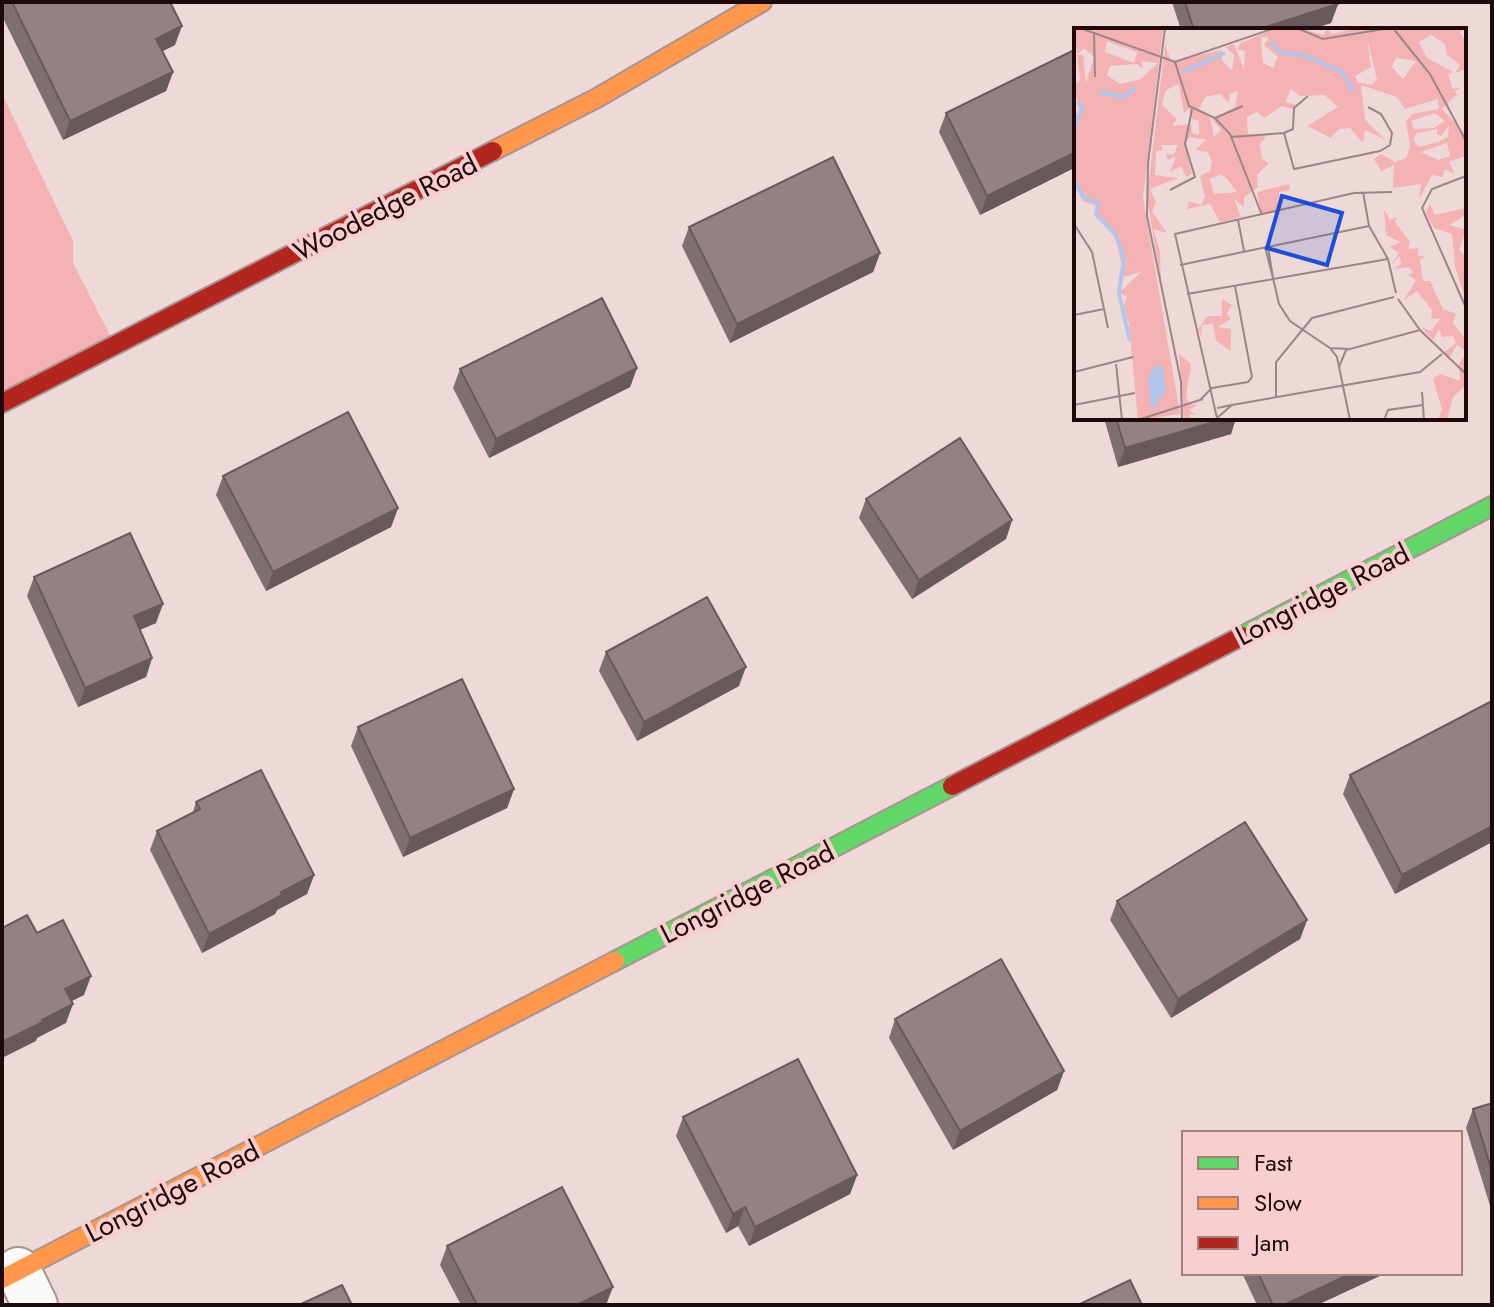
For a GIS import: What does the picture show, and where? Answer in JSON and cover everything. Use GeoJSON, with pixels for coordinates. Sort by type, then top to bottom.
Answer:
{"type":"FeatureCollection","features":[{"type":"Feature","properties":{"kind":"street","name":"Woodedge Road"},"geometry":{"type":"LineString","coordinates":[[2,403],[597,98],[762,2]]}},
{"type":"Feature","properties":{"kind":"street","name":"Longridge Road"},"geometry":{"type":"LineString","coordinates":[[18,1285],[1492,506]]}},
{"type":"Feature","properties":{"kind":"shaded area"},"geometry":{"type":"Polygon","coordinates":[[[2,94],[73,241],[73,263],[115,345],[2,403],[2,94]]]}},
{"type":"Feature","properties":{"kind":"building"},"geometry":{"type":"Polygon","coordinates":[[[12,2],[170,2],[182,26],[156,39],[173,72],[70,121],[12,2]]]}},
{"type":"Feature","properties":{"kind":"building"},"geometry":{"type":"Polygon","coordinates":[[[1185,2],[1338,2],[1262,28],[1193,28],[1185,2]]]}},
{"type":"Feature","properties":{"kind":"building"},"geometry":{"type":"Polygon","coordinates":[[[1074,50],[1074,153],[987,196],[946,113],[1074,50]]]}},
{"type":"Feature","properties":{"kind":"building"},"geometry":{"type":"Polygon","coordinates":[[[833,157],[880,253],[737,324],[689,227],[833,157]]]}},
{"type":"Feature","properties":{"kind":"building"},"geometry":{"type":"Polygon","coordinates":[[[602,298],[637,368],[496,439],[460,369],[602,298]]]}},
{"type":"Feature","properties":{"kind":"building"},"geometry":{"type":"Polygon","coordinates":[[[348,412],[398,508],[273,572],[223,476],[348,412]]]}},
{"type":"Feature","properties":{"kind":"building"},"geometry":{"type":"Polygon","coordinates":[[[1117,420],[1221,420],[1125,448],[1117,420]]]}},
{"type":"Feature","properties":{"kind":"building"},"geometry":{"type":"Polygon","coordinates":[[[960,438],[1012,520],[919,580],[866,499],[960,438]]]}},
{"type":"Feature","properties":{"kind":"building"},"geometry":{"type":"Polygon","coordinates":[[[130,533],[163,604],[134,616],[152,658],[85,688],[34,577],[130,533]]]}},
{"type":"Feature","properties":{"kind":"building"},"geometry":{"type":"Polygon","coordinates":[[[707,597],[746,667],[644,722],[606,652],[707,597]]]}},
{"type":"Feature","properties":{"kind":"building"},"geometry":{"type":"Polygon","coordinates":[[[462,679],[514,789],[410,838],[358,727],[462,679]]]}},
{"type":"Feature","properties":{"kind":"building"},"geometry":{"type":"Polygon","coordinates":[[[1492,701],[1492,826],[1402,875],[1350,775],[1492,701]]]}},
{"type":"Feature","properties":{"kind":"building"},"geometry":{"type":"Polygon","coordinates":[[[261,770],[314,875],[209,934],[157,831],[200,809],[196,802],[261,770]]]}},
{"type":"Feature","properties":{"kind":"building"},"geometry":{"type":"Polygon","coordinates":[[[1245,822],[1307,920],[1178,999],[1117,901],[1245,822]]]}},
{"type":"Feature","properties":{"kind":"building"},"geometry":{"type":"Polygon","coordinates":[[[27,915],[37,933],[63,920],[91,976],[65,989],[73,1004],[2,1042],[2,928],[27,915]]]}},
{"type":"Feature","properties":{"kind":"building"},"geometry":{"type":"Polygon","coordinates":[[[1001,959],[1064,1071],[960,1131],[895,1019],[1001,959]]]}},
{"type":"Feature","properties":{"kind":"building"},"geometry":{"type":"Polygon","coordinates":[[[798,1059],[857,1175],[755,1227],[745,1207],[733,1214],[683,1117],[798,1059]]]}},
{"type":"Feature","properties":{"kind":"building"},"geometry":{"type":"Polygon","coordinates":[[[1492,1103],[1492,1172],[1473,1109],[1492,1103]]]}},
{"type":"Feature","properties":{"kind":"building"},"geometry":{"type":"Polygon","coordinates":[[[562,1187],[613,1287],[577,1305],[477,1305],[447,1246],[562,1187]]]}},
{"type":"Feature","properties":{"kind":"building"},"geometry":{"type":"Polygon","coordinates":[[[1259,1275],[1348,1275],[1284,1305],[1273,1305],[1259,1275]]]}},
{"type":"Feature","properties":{"kind":"building"},"geometry":{"type":"Polygon","coordinates":[[[1130,1280],[1142,1305],[1078,1305],[1130,1280]]]}},
{"type":"Feature","properties":{"kind":"building"},"geometry":{"type":"Polygon","coordinates":[[[342,1285],[352,1305],[299,1305],[342,1285]]]}},
{"type":"Feature","properties":{"kind":"traffic: fast"},"geometry":{"type":"LineString","coordinates":[[1242,636],[1492,506]]}},
{"type":"Feature","properties":{"kind":"traffic: fast"},"geometry":{"type":"LineString","coordinates":[[615,961],[952,786]]}},
{"type":"Feature","properties":{"kind":"traffic: slow"},"geometry":{"type":"LineString","coordinates":[[493,151],[597,98],[762,2]]}},
{"type":"Feature","properties":{"kind":"traffic: slow"},"geometry":{"type":"LineString","coordinates":[[2,1279],[615,961]]}},
{"type":"Feature","properties":{"kind":"traffic: jam"},"geometry":{"type":"LineString","coordinates":[[2,403],[493,151]]}},
{"type":"Feature","properties":{"kind":"traffic: jam"},"geometry":{"type":"LineString","coordinates":[[952,786],[1242,636]]}}]}
